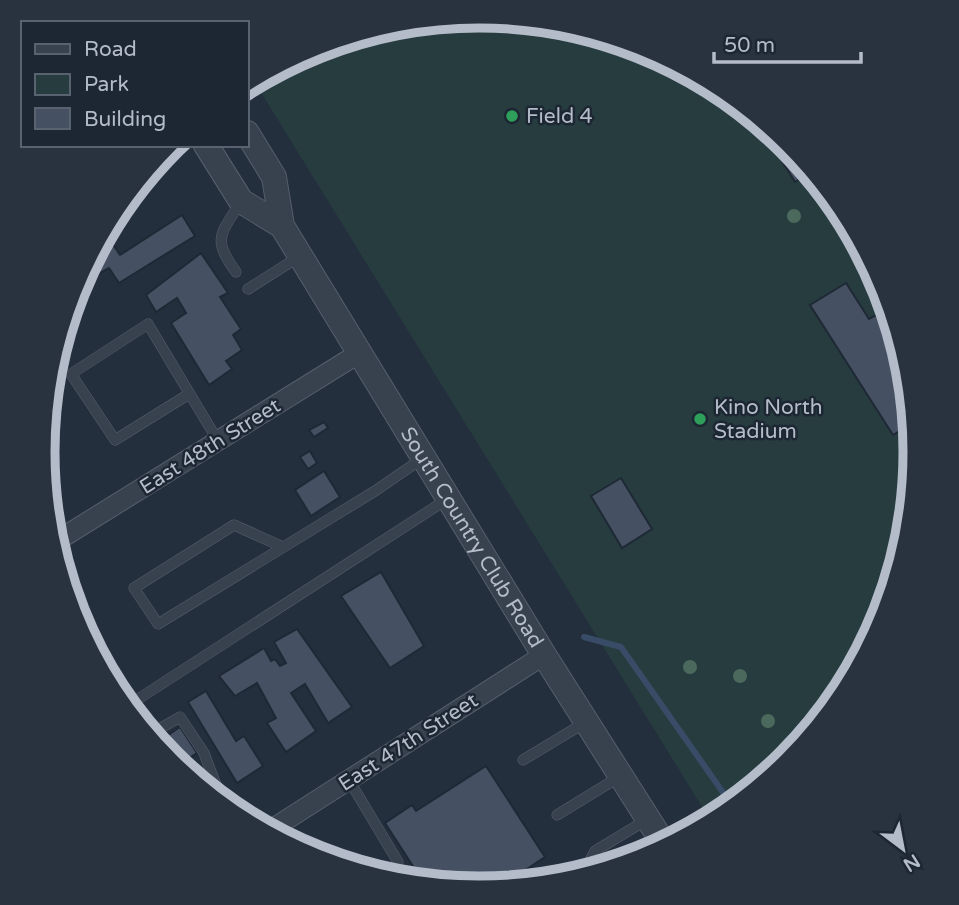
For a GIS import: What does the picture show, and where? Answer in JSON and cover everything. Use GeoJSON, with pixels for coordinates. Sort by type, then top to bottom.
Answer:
{"type":"FeatureCollection","features":[{"type":"Feature","properties":{"kind":"street","name":"South Country Club Road"},"geometry":{"type":"LineString","coordinates":[[248,136],[274,177],[282,226],[544,655],[659,837]]}},
{"type":"Feature","properties":{"kind":"street","name":"South Country Club Road"},"geometry":{"type":"LineString","coordinates":[[207,147],[241,201],[282,226]]}},
{"type":"Feature","properties":{"kind":"street","name":"East 48th Street"},"geometry":{"type":"LineString","coordinates":[[63,537],[361,352]]}},
{"type":"Feature","properties":{"kind":"street","name":"East 47th Street"},"geometry":{"type":"LineString","coordinates":[[278,825],[544,655]]}},
{"type":"Feature","properties":{"kind":"lane"},"geometry":{"type":"LineString","coordinates":[[236,272],[220,250],[219,239],[241,201]]}},
{"type":"Feature","properties":{"kind":"lane"},"geometry":{"type":"LineString","coordinates":[[248,289],[300,256]]}},
{"type":"Feature","properties":{"kind":"lane"},"geometry":{"type":"LineString","coordinates":[[189,394],[115,440],[71,374],[148,324],[218,441]]}},
{"type":"Feature","properties":{"kind":"lane"},"geometry":{"type":"LineString","coordinates":[[283,547],[234,526],[134,588],[158,624],[283,547],[424,457]]}},
{"type":"Feature","properties":{"kind":"lane"},"geometry":{"type":"LineString","coordinates":[[136,701],[449,498]]}},
{"type":"Feature","properties":{"kind":"lane"},"geometry":{"type":"LineString","coordinates":[[159,729],[180,718],[204,753],[216,785]]}},
{"type":"Feature","properties":{"kind":"lane"},"geometry":{"type":"LineString","coordinates":[[523,760],[586,722]]}},
{"type":"Feature","properties":{"kind":"lane"},"geometry":{"type":"LineString","coordinates":[[557,815],[621,776]]}},
{"type":"Feature","properties":{"kind":"lane"},"geometry":{"type":"LineString","coordinates":[[349,780],[398,862],[395,869]]}},
{"type":"Feature","properties":{"kind":"lane"},"geometry":{"type":"LineString","coordinates":[[589,863],[595,851],[648,819]]}},
{"type":"Feature","properties":{"kind":"green space"},"geometry":{"type":"Polygon","coordinates":[[[507,29],[589,42],[642,60],[667,72],[692,85],[738,116],[780,152],[799,173],[847,240],[872,290],[881,316],[890,343],[900,397],[903,480],[890,562],[872,615],[860,640],[847,665],[816,711],[780,753],[738,789],[705,812],[259,90],[267,85],[317,60],[343,51],[370,42],[424,32],[507,29]]]}},
{"type":"Feature","properties":{"kind":"building"},"geometry":{"type":"Polygon","coordinates":[[[786,159],[803,177],[795,182],[782,161],[786,159]]]}},
{"type":"Feature","properties":{"kind":"building"},"geometry":{"type":"Polygon","coordinates":[[[182,215],[195,236],[119,283],[109,268],[94,276],[111,242],[120,255],[182,215]]]}},
{"type":"Feature","properties":{"kind":"building"},"geometry":{"type":"Polygon","coordinates":[[[201,253],[228,293],[220,297],[241,329],[233,335],[242,350],[226,361],[232,369],[209,385],[171,323],[186,313],[177,298],[156,312],[146,295],[201,253]]]}},
{"type":"Feature","properties":{"kind":"building"},"geometry":{"type":"Polygon","coordinates":[[[846,283],[869,319],[880,313],[896,370],[903,429],[893,435],[810,305],[846,283]]]}},
{"type":"Feature","properties":{"kind":"building"},"geometry":{"type":"Polygon","coordinates":[[[324,422],[328,428],[314,437],[309,430],[324,422]]]}},
{"type":"Feature","properties":{"kind":"building"},"geometry":{"type":"Polygon","coordinates":[[[310,451],[317,463],[308,469],[300,457],[310,451]]]}},
{"type":"Feature","properties":{"kind":"building"},"geometry":{"type":"Polygon","coordinates":[[[324,471],[340,497],[311,516],[295,490],[324,471]]]}},
{"type":"Feature","properties":{"kind":"building"},"geometry":{"type":"Polygon","coordinates":[[[621,478],[652,529],[622,548],[591,496],[621,478]]]}},
{"type":"Feature","properties":{"kind":"building"},"geometry":{"type":"Polygon","coordinates":[[[381,572],[424,646],[390,668],[341,596],[381,572]]]}},
{"type":"Feature","properties":{"kind":"building"},"geometry":{"type":"Polygon","coordinates":[[[297,629],[352,707],[328,723],[305,684],[291,693],[316,731],[286,752],[267,723],[276,718],[257,683],[235,696],[219,676],[264,648],[271,661],[275,659],[280,666],[286,663],[274,642],[297,629]]]}},
{"type":"Feature","properties":{"kind":"building"},"geometry":{"type":"Polygon","coordinates":[[[206,691],[236,741],[244,736],[263,766],[237,783],[188,702],[206,691]]]}},
{"type":"Feature","properties":{"kind":"building"},"geometry":{"type":"Polygon","coordinates":[[[180,727],[197,753],[187,760],[165,737],[180,727]]]}},
{"type":"Feature","properties":{"kind":"building"},"geometry":{"type":"Polygon","coordinates":[[[486,766],[545,857],[518,875],[480,877],[417,872],[385,823],[412,805],[416,811],[486,766]]]}},
{"type":"Feature","properties":{"kind":"waterway"},"geometry":{"type":"LineString","coordinates":[[584,637],[621,647],[726,797]]}},
{"type":"Feature","properties":{"kind":"place","name":"Field 4"},"geometry":{"type":"Point","coordinates":[512,116]}},
{"type":"Feature","properties":{"kind":"place","name":"Kino North Stadium"},"geometry":{"type":"Point","coordinates":[700,419]}}]}
